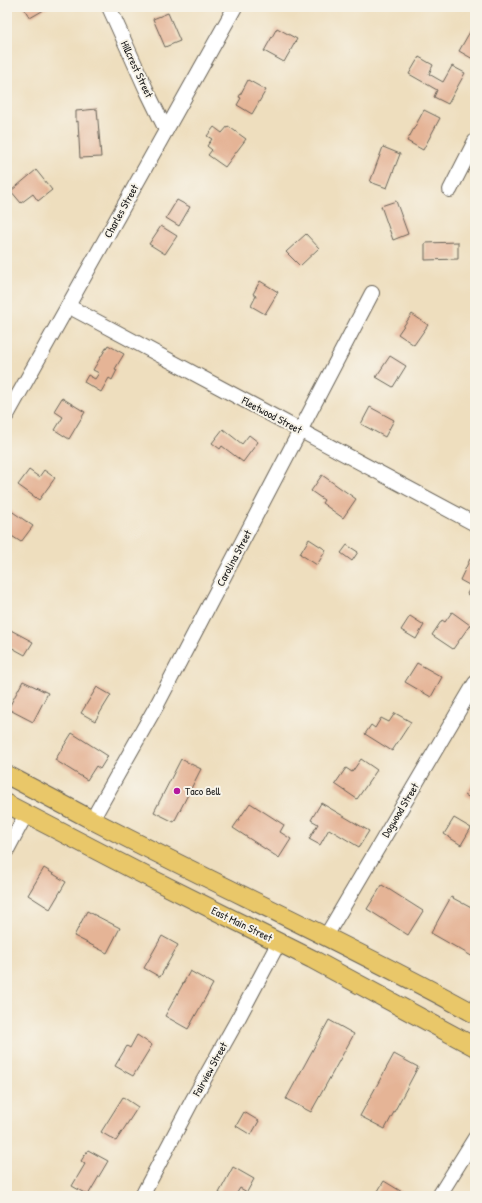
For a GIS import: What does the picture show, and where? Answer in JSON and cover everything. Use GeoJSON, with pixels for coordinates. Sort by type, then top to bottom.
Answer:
{"type":"FeatureCollection","features":[{"type":"Feature","properties":{"kind":"main road"},"geometry":{"type":"LineString","coordinates":[[7,775],[92,820],[434,991],[475,1014]]}},
{"type":"Feature","properties":{"kind":"main road","name":"East Main Street"},"geometry":{"type":"LineString","coordinates":[[7,804],[136,871],[279,942],[421,1016],[475,1047]]}},
{"type":"Feature","properties":{"kind":"street","name":"Hillcrest Street"},"geometry":{"type":"LineString","coordinates":[[109,7],[166,130]]}},
{"type":"Feature","properties":{"kind":"street","name":"Charles Street"},"geometry":{"type":"LineString","coordinates":[[7,415],[235,7]]}},
{"type":"Feature","properties":{"kind":"street"},"geometry":{"type":"LineString","coordinates":[[450,190],[475,141]]}},
{"type":"Feature","properties":{"kind":"street","name":"Carolina Street"},"geometry":{"type":"LineString","coordinates":[[92,820],[152,714],[372,293]]}},
{"type":"Feature","properties":{"kind":"street","name":"Fleetwood Street"},"geometry":{"type":"LineString","coordinates":[[68,306],[475,524]]}},
{"type":"Feature","properties":{"kind":"street","name":"Dogwood Street"},"geometry":{"type":"LineString","coordinates":[[326,936],[475,683]]}},
{"type":"Feature","properties":{"kind":"street"},"geometry":{"type":"LineString","coordinates":[[7,850],[26,814]]}},
{"type":"Feature","properties":{"kind":"street","name":"Fairview Street"},"geometry":{"type":"LineString","coordinates":[[142,1196],[279,942]]}},
{"type":"Feature","properties":{"kind":"street"},"geometry":{"type":"LineString","coordinates":[[439,1196],[475,1138]]}},
{"type":"Feature","properties":{"kind":"building"},"geometry":{"type":"Polygon","coordinates":[[[23,7],[49,7],[30,18],[23,7]]]}},
{"type":"Feature","properties":{"kind":"building"},"geometry":{"type":"Polygon","coordinates":[[[168,13],[180,41],[165,47],[153,19],[168,13]]]}},
{"type":"Feature","properties":{"kind":"building"},"geometry":{"type":"Polygon","coordinates":[[[475,23],[475,55],[473,59],[459,51],[475,23]]]}},
{"type":"Feature","properties":{"kind":"building"},"geometry":{"type":"Polygon","coordinates":[[[277,28],[297,39],[284,62],[264,51],[277,28]]]}},
{"type":"Feature","properties":{"kind":"building"},"geometry":{"type":"Polygon","coordinates":[[[419,57],[433,65],[429,74],[443,82],[452,66],[465,73],[448,104],[434,97],[437,90],[409,74],[419,57]]]}},
{"type":"Feature","properties":{"kind":"building"},"geometry":{"type":"Polygon","coordinates":[[[248,80],[266,90],[252,114],[237,105],[241,98],[239,97],[248,80]]]}},
{"type":"Feature","properties":{"kind":"building"},"geometry":{"type":"Polygon","coordinates":[[[97,109],[101,157],[80,158],[76,111],[97,109]]]}},
{"type":"Feature","properties":{"kind":"building"},"geometry":{"type":"Polygon","coordinates":[[[424,110],[440,118],[423,150],[407,141],[424,110]]]}},
{"type":"Feature","properties":{"kind":"building"},"geometry":{"type":"Polygon","coordinates":[[[228,126],[246,139],[225,167],[208,155],[212,150],[207,146],[212,139],[207,136],[214,127],[222,133],[228,126]]]}},
{"type":"Feature","properties":{"kind":"building"},"geometry":{"type":"Polygon","coordinates":[[[383,147],[400,154],[387,188],[370,182],[383,147]]]}},
{"type":"Feature","properties":{"kind":"building"},"geometry":{"type":"Polygon","coordinates":[[[36,170],[52,190],[38,201],[33,194],[21,203],[11,191],[36,170]]]}},
{"type":"Feature","properties":{"kind":"building"},"geometry":{"type":"Polygon","coordinates":[[[177,200],[190,207],[179,226],[166,218],[177,200]]]}},
{"type":"Feature","properties":{"kind":"building"},"geometry":{"type":"Polygon","coordinates":[[[396,201],[408,234],[393,240],[381,206],[396,201]]]}},
{"type":"Feature","properties":{"kind":"building"},"geometry":{"type":"Polygon","coordinates":[[[161,226],[177,236],[165,254],[149,244],[161,226]]]}},
{"type":"Feature","properties":{"kind":"building"},"geometry":{"type":"Polygon","coordinates":[[[306,234],[319,248],[300,266],[286,252],[306,234]]]}},
{"type":"Feature","properties":{"kind":"building"},"geometry":{"type":"Polygon","coordinates":[[[458,242],[458,259],[425,260],[425,243],[458,242]]]}},
{"type":"Feature","properties":{"kind":"building"},"geometry":{"type":"Polygon","coordinates":[[[260,281],[278,292],[265,314],[251,306],[256,296],[253,294],[260,281]]]}},
{"type":"Feature","properties":{"kind":"building"},"geometry":{"type":"Polygon","coordinates":[[[412,314],[428,325],[414,345],[398,334],[412,314]]]}},
{"type":"Feature","properties":{"kind":"building"},"geometry":{"type":"Polygon","coordinates":[[[108,345],[124,354],[115,369],[117,370],[112,380],[109,378],[101,392],[84,382],[88,375],[95,379],[99,373],[93,370],[108,345]]]}},
{"type":"Feature","properties":{"kind":"building"},"geometry":{"type":"Polygon","coordinates":[[[390,356],[406,366],[393,387],[376,377],[390,356]]]}},
{"type":"Feature","properties":{"kind":"building"},"geometry":{"type":"Polygon","coordinates":[[[62,398],[85,412],[69,439],[55,430],[63,417],[54,411],[62,398]]]}},
{"type":"Feature","properties":{"kind":"building"},"geometry":{"type":"Polygon","coordinates":[[[370,407],[394,420],[385,437],[361,424],[370,407]]]}},
{"type":"Feature","properties":{"kind":"building"},"geometry":{"type":"Polygon","coordinates":[[[223,429],[242,444],[249,435],[258,442],[243,462],[222,446],[220,449],[212,443],[223,429]]]}},
{"type":"Feature","properties":{"kind":"building"},"geometry":{"type":"Polygon","coordinates":[[[29,470],[39,477],[44,470],[55,478],[39,500],[18,485],[29,470]]]}},
{"type":"Feature","properties":{"kind":"building"},"geometry":{"type":"Polygon","coordinates":[[[322,475],[356,499],[343,518],[322,503],[324,500],[311,491],[322,475]]]}},
{"type":"Feature","properties":{"kind":"building"},"geometry":{"type":"Polygon","coordinates":[[[7,508],[33,526],[21,542],[7,533],[7,508]]]}},
{"type":"Feature","properties":{"kind":"building"},"geometry":{"type":"Polygon","coordinates":[[[309,539],[326,550],[317,565],[300,554],[309,539]]]}},
{"type":"Feature","properties":{"kind":"building"},"geometry":{"type":"Polygon","coordinates":[[[347,545],[358,552],[352,561],[341,553],[347,545]]]}},
{"type":"Feature","properties":{"kind":"building"},"geometry":{"type":"Polygon","coordinates":[[[470,559],[475,561],[475,599],[467,594],[471,586],[460,580],[470,559]]]}},
{"type":"Feature","properties":{"kind":"building"},"geometry":{"type":"Polygon","coordinates":[[[452,612],[470,625],[453,649],[432,635],[442,620],[445,622],[452,612]]]}},
{"type":"Feature","properties":{"kind":"building"},"geometry":{"type":"Polygon","coordinates":[[[410,616],[424,625],[416,639],[401,630],[410,616]]]}},
{"type":"Feature","properties":{"kind":"building"},"geometry":{"type":"Polygon","coordinates":[[[7,628],[33,642],[25,655],[7,645],[7,628]]]}},
{"type":"Feature","properties":{"kind":"building"},"geometry":{"type":"Polygon","coordinates":[[[417,663],[442,677],[431,697],[405,682],[417,663]]]}},
{"type":"Feature","properties":{"kind":"building"},"geometry":{"type":"Polygon","coordinates":[[[23,681],[48,693],[33,722],[8,709],[23,681]]]}},
{"type":"Feature","properties":{"kind":"building"},"geometry":{"type":"Polygon","coordinates":[[[97,687],[111,695],[95,721],[81,713],[97,687]]]}},
{"type":"Feature","properties":{"kind":"building"},"geometry":{"type":"Polygon","coordinates":[[[395,713],[411,722],[392,751],[365,734],[371,725],[375,728],[381,718],[389,722],[395,713]]]}},
{"type":"Feature","properties":{"kind":"building"},"geometry":{"type":"Polygon","coordinates":[[[72,733],[108,756],[100,769],[96,766],[87,780],[55,760],[72,733]]]}},
{"type":"Feature","properties":{"kind":"building","name":"Taco Bell"},"geometry":{"type":"Polygon","coordinates":[[[181,759],[201,769],[174,822],[154,812],[181,759]]]}},
{"type":"Feature","properties":{"kind":"building"},"geometry":{"type":"Polygon","coordinates":[[[361,759],[377,770],[357,799],[335,784],[346,768],[352,772],[361,759]]]}},
{"type":"Feature","properties":{"kind":"building"},"geometry":{"type":"Polygon","coordinates":[[[475,778],[475,801],[465,795],[475,778]]]}},
{"type":"Feature","properties":{"kind":"building"},"geometry":{"type":"Polygon","coordinates":[[[250,803],[284,825],[280,832],[291,839],[279,858],[233,828],[250,803]]]}},
{"type":"Feature","properties":{"kind":"building"},"geometry":{"type":"Polygon","coordinates":[[[321,803],[369,831],[359,847],[329,829],[320,845],[309,839],[318,824],[311,820],[321,803]]]}},
{"type":"Feature","properties":{"kind":"building"},"geometry":{"type":"Polygon","coordinates":[[[454,818],[471,828],[461,845],[444,834],[454,818]]]}},
{"type":"Feature","properties":{"kind":"building"},"geometry":{"type":"Polygon","coordinates":[[[44,868],[66,882],[50,909],[28,895],[44,868]]]}},
{"type":"Feature","properties":{"kind":"building"},"geometry":{"type":"Polygon","coordinates":[[[382,885],[423,911],[408,935],[367,909],[382,885]]]}},
{"type":"Feature","properties":{"kind":"building"},"geometry":{"type":"Polygon","coordinates":[[[451,897],[475,910],[475,958],[431,933],[451,897]]]}},
{"type":"Feature","properties":{"kind":"building"},"geometry":{"type":"Polygon","coordinates":[[[87,911],[120,928],[107,953],[74,936],[87,911]]]}},
{"type":"Feature","properties":{"kind":"building"},"geometry":{"type":"Polygon","coordinates":[[[162,936],[178,945],[160,977],[144,968],[162,936]]]}},
{"type":"Feature","properties":{"kind":"building"},"geometry":{"type":"Polygon","coordinates":[[[190,971],[213,984],[188,1029],[165,1016],[190,971]]]}},
{"type":"Feature","properties":{"kind":"building"},"geometry":{"type":"Polygon","coordinates":[[[329,1020],[354,1034],[311,1112],[286,1099],[329,1020]]]}},
{"type":"Feature","properties":{"kind":"building"},"geometry":{"type":"Polygon","coordinates":[[[137,1035],[152,1045],[133,1076],[115,1066],[127,1046],[130,1048],[137,1035]]]}},
{"type":"Feature","properties":{"kind":"building"},"geometry":{"type":"Polygon","coordinates":[[[394,1054],[418,1067],[385,1129],[360,1116],[394,1054]]]}},
{"type":"Feature","properties":{"kind":"building"},"geometry":{"type":"Polygon","coordinates":[[[123,1097],[138,1107],[116,1141],[101,1132],[123,1097]]]}},
{"type":"Feature","properties":{"kind":"building"},"geometry":{"type":"Polygon","coordinates":[[[244,1112],[259,1121],[251,1135],[236,1126],[244,1112]]]}},
{"type":"Feature","properties":{"kind":"building"},"geometry":{"type":"Polygon","coordinates":[[[88,1150],[108,1161],[88,1195],[72,1186],[85,1164],[81,1161],[88,1150]]]}},
{"type":"Feature","properties":{"kind":"building"},"geometry":{"type":"Polygon","coordinates":[[[233,1167],[254,1179],[247,1192],[240,1188],[235,1196],[225,1196],[219,1193],[233,1167]]]}},
{"type":"Feature","properties":{"kind":"building"},"geometry":{"type":"Polygon","coordinates":[[[384,1181],[407,1195],[375,1196],[384,1181]]]}},
{"type":"Feature","properties":{"kind":"place","name":"Taco Bell"},"geometry":{"type":"Point","coordinates":[177,791]}}]}
